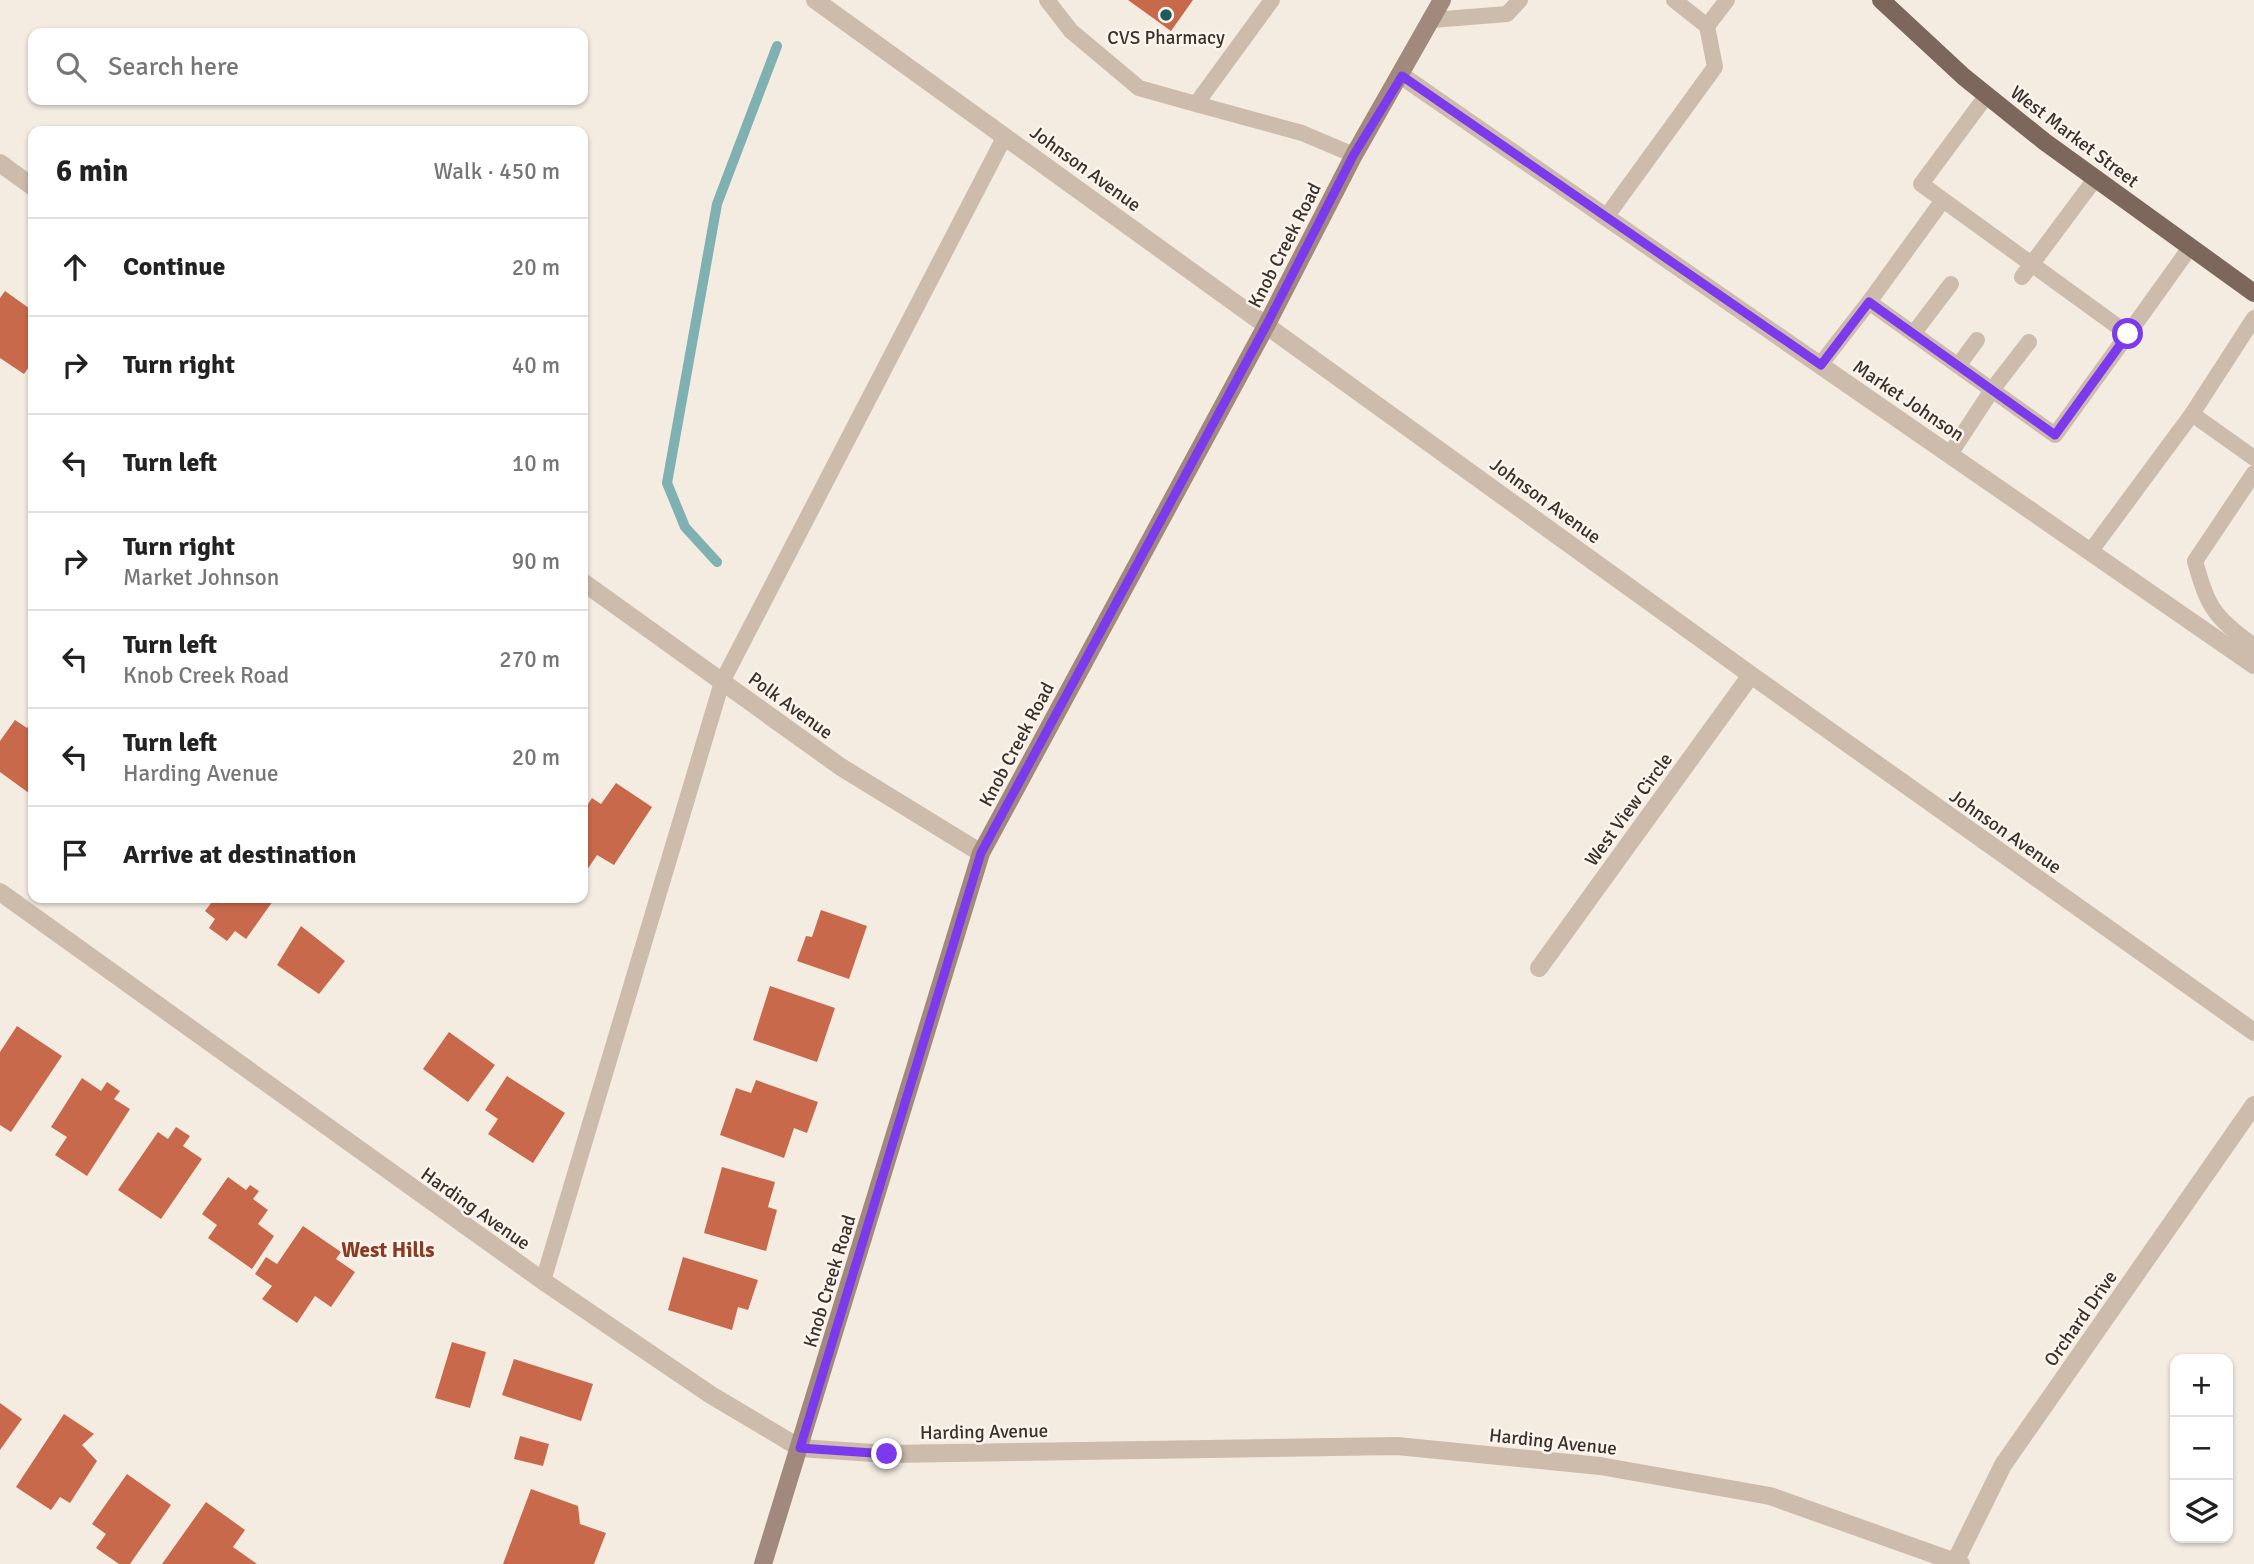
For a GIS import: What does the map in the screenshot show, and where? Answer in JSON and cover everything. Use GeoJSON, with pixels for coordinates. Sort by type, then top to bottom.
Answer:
{"type":"FeatureCollection","features":[{"type":"Feature","properties":{"kind":"main road","name":"Knob Creek Road"},"geometry":{"type":"LineString","coordinates":[[763,1564],[981,853],[1267,324],[1353,156],[1402,76],[1442,0]]}},
{"type":"Feature","properties":{"kind":"main road","name":"West Market Street"},"geometry":{"type":"LineString","coordinates":[[1881,0],[1987,95],[2189,249],[2254,293]]}},
{"type":"Feature","properties":{"kind":"street","name":"Johnson Avenue"},"geometry":{"type":"LineString","coordinates":[[814,0],[1751,675],[2254,1032]]}},
{"type":"Feature","properties":{"kind":"street","name":"Market Johnson"},"geometry":{"type":"LineString","coordinates":[[1402,76],[2254,665]]}},
{"type":"Feature","properties":{"kind":"street"},"geometry":{"type":"LineString","coordinates":[[0,163],[28,183]]}},
{"type":"Feature","properties":{"kind":"street","name":"Polk Avenue"},"geometry":{"type":"LineString","coordinates":[[588,586],[841,767],[981,853]]}},
{"type":"Feature","properties":{"kind":"street","name":"West View Circle"},"geometry":{"type":"LineString","coordinates":[[1539,968],[1751,675]]}},
{"type":"Feature","properties":{"kind":"street","name":"Harding Avenue"},"geometry":{"type":"LineString","coordinates":[[0,892],[543,1281],[711,1395],[800,1448],[887,1454],[1397,1446],[1600,1466],[1770,1496],[1957,1563]]}},
{"type":"Feature","properties":{"kind":"street","name":"Orchard Drive"},"geometry":{"type":"LineString","coordinates":[[1957,1563],[2003,1465],[2254,1105]]}},
{"type":"Feature","properties":{"kind":"lane"},"geometry":{"type":"LineString","coordinates":[[1047,0],[1072,31],[1139,88],[1302,133],[1353,156]]}},
{"type":"Feature","properties":{"kind":"lane"},"geometry":{"type":"LineString","coordinates":[[1196,104],[1272,0]]}},
{"type":"Feature","properties":{"kind":"lane"},"geometry":{"type":"LineString","coordinates":[[1432,20],[1507,14],[1520,0]]}},
{"type":"Feature","properties":{"kind":"lane"},"geometry":{"type":"LineString","coordinates":[[1606,218],[1715,67],[1707,26],[1674,0]]}},
{"type":"Feature","properties":{"kind":"lane"},"geometry":{"type":"LineString","coordinates":[[1707,26],[1727,0]]}},
{"type":"Feature","properties":{"kind":"lane"},"geometry":{"type":"LineString","coordinates":[[1987,95],[1921,184],[1943,200],[1984,239],[2027,271],[2068,292],[2128,334]]}},
{"type":"Feature","properties":{"kind":"lane"},"geometry":{"type":"LineString","coordinates":[[543,1281],[722,682],[1005,136]]}},
{"type":"Feature","properties":{"kind":"lane"},"geometry":{"type":"LineString","coordinates":[[2027,271],[2095,179]]}},
{"type":"Feature","properties":{"kind":"lane"},"geometry":{"type":"LineString","coordinates":[[1821,365],[1943,200]]}},
{"type":"Feature","properties":{"kind":"lane"},"geometry":{"type":"LineString","coordinates":[[1869,302],[2055,435],[2189,249]]}},
{"type":"Feature","properties":{"kind":"lane"},"geometry":{"type":"LineString","coordinates":[[1913,334],[1951,284]]}},
{"type":"Feature","properties":{"kind":"lane"},"geometry":{"type":"LineString","coordinates":[[2057,306],[2068,292]]}},
{"type":"Feature","properties":{"kind":"lane"},"geometry":{"type":"LineString","coordinates":[[2090,552],[2192,414],[2254,318]]}},
{"type":"Feature","properties":{"kind":"lane"},"geometry":{"type":"LineString","coordinates":[[1958,366],[1977,340]]}},
{"type":"Feature","properties":{"kind":"lane"},"geometry":{"type":"LineString","coordinates":[[1950,454],[1992,390],[2029,342]]}},
{"type":"Feature","properties":{"kind":"lane"},"geometry":{"type":"LineString","coordinates":[[2192,414],[2254,458]]}},
{"type":"Feature","properties":{"kind":"lane"},"geometry":{"type":"LineString","coordinates":[[2254,473],[2195,561],[2206,600],[2224,624],[2254,646]]}},
{"type":"Feature","properties":{"kind":"building","name":"CVS Pharmacy"},"geometry":{"type":"Polygon","coordinates":[[[1128,0],[1193,0],[1171,31],[1128,0]]]}},
{"type":"Feature","properties":{"kind":"building"},"geometry":{"type":"Polygon","coordinates":[[[5,291],[28,307],[28,368],[24,374],[0,358],[0,298],[5,291]]]}},
{"type":"Feature","properties":{"kind":"building"},"geometry":{"type":"Polygon","coordinates":[[[15,720],[27,728],[28,792],[0,772],[0,741],[15,720]]]}},
{"type":"Feature","properties":{"kind":"building"},"geometry":{"type":"Polygon","coordinates":[[[616,783],[652,807],[614,865],[597,855],[588,868],[588,804],[592,798],[601,804],[616,783]]]}},
{"type":"Feature","properties":{"kind":"building"},"geometry":{"type":"Polygon","coordinates":[[[211,903],[271,903],[246,939],[235,931],[227,941],[209,928],[215,919],[205,911],[211,903]]]}},
{"type":"Feature","properties":{"kind":"building"},"geometry":{"type":"Polygon","coordinates":[[[821,910],[867,926],[849,979],[797,961],[806,936],[812,937],[821,910]]]}},
{"type":"Feature","properties":{"kind":"building"},"geometry":{"type":"Polygon","coordinates":[[[301,926],[345,961],[319,994],[277,965],[301,926]]]}},
{"type":"Feature","properties":{"kind":"building"},"geometry":{"type":"Polygon","coordinates":[[[770,986],[835,1008],[817,1062],[753,1040],[770,986]]]}},
{"type":"Feature","properties":{"kind":"building"},"geometry":{"type":"Polygon","coordinates":[[[17,1026],[62,1056],[11,1132],[0,1125],[0,1052],[17,1026]]]}},
{"type":"Feature","properties":{"kind":"building"},"geometry":{"type":"Polygon","coordinates":[[[449,1032],[495,1065],[468,1102],[423,1069],[449,1032]]]}},
{"type":"Feature","properties":{"kind":"building"},"geometry":{"type":"Polygon","coordinates":[[[507,1076],[565,1113],[533,1163],[488,1134],[498,1119],[485,1110],[507,1076]]]}},
{"type":"Feature","properties":{"kind":"building"},"geometry":{"type":"Polygon","coordinates":[[[82,1078],[101,1091],[107,1082],[120,1091],[114,1099],[130,1109],[87,1176],[55,1155],[67,1137],[51,1127],[82,1078]]]}},
{"type":"Feature","properties":{"kind":"building"},"geometry":{"type":"Polygon","coordinates":[[[756,1080],[818,1102],[807,1133],[794,1128],[784,1158],[720,1135],[736,1088],[751,1093],[756,1080]]]}},
{"type":"Feature","properties":{"kind":"building"},"geometry":{"type":"Polygon","coordinates":[[[176,1127],[190,1136],[183,1146],[202,1159],[161,1219],[118,1190],[158,1132],[168,1139],[176,1127]]]}},
{"type":"Feature","properties":{"kind":"building"},"geometry":{"type":"Polygon","coordinates":[[[722,1167],[775,1182],[768,1207],[777,1210],[766,1251],[704,1233],[722,1167]]]}},
{"type":"Feature","properties":{"kind":"building"},"geometry":{"type":"Polygon","coordinates":[[[228,1177],[246,1190],[250,1185],[259,1191],[253,1199],[268,1210],[258,1224],[274,1236],[252,1269],[208,1238],[217,1225],[202,1214],[228,1177]]]}},
{"type":"Feature","properties":{"kind":"building"},"geometry":{"type":"Polygon","coordinates":[[[303,1226],[341,1252],[336,1259],[355,1272],[331,1307],[315,1296],[297,1323],[262,1299],[272,1286],[255,1274],[266,1257],[277,1264],[303,1226]]]}},
{"type":"Feature","properties":{"kind":"building"},"geometry":{"type":"Polygon","coordinates":[[[683,1257],[758,1280],[748,1310],[738,1307],[732,1330],[668,1310],[683,1257]]]}},
{"type":"Feature","properties":{"kind":"building"},"geometry":{"type":"Polygon","coordinates":[[[452,1342],[486,1352],[470,1408],[435,1398],[452,1342]]]}},
{"type":"Feature","properties":{"kind":"building"},"geometry":{"type":"Polygon","coordinates":[[[514,1359],[593,1384],[581,1421],[502,1395],[514,1359]]]}},
{"type":"Feature","properties":{"kind":"building"},"geometry":{"type":"Polygon","coordinates":[[[0,1403],[22,1419],[0,1450],[0,1403]]]}},
{"type":"Feature","properties":{"kind":"building"},"geometry":{"type":"Polygon","coordinates":[[[64,1414],[94,1434],[82,1445],[97,1461],[70,1503],[60,1497],[51,1510],[16,1487],[64,1414]]]}},
{"type":"Feature","properties":{"kind":"building"},"geometry":{"type":"Polygon","coordinates":[[[520,1436],[549,1444],[543,1466],[514,1459],[520,1436]]]}},
{"type":"Feature","properties":{"kind":"building"},"geometry":{"type":"Polygon","coordinates":[[[127,1474],[171,1505],[130,1564],[119,1564],[96,1548],[106,1534],[92,1524],[127,1474]]]}},
{"type":"Feature","properties":{"kind":"building"},"geometry":{"type":"Polygon","coordinates":[[[531,1489],[578,1506],[580,1524],[606,1533],[594,1564],[503,1564],[531,1489]]]}},
{"type":"Feature","properties":{"kind":"building"},"geometry":{"type":"Polygon","coordinates":[[[206,1502],[245,1530],[233,1547],[257,1564],[162,1564],[206,1502]]]}},
{"type":"Feature","properties":{"kind":"waterway"},"geometry":{"type":"LineString","coordinates":[[717,562],[685,527],[667,483],[717,204],[777,46]]}},
{"type":"Feature","properties":{"kind":"place","name":"CVS Pharmacy"},"geometry":{"type":"Point","coordinates":[1166,15]}},
{"type":"Feature","properties":{"kind":"district","name":"West Hills"},"geometry":{"type":"Point","coordinates":[388,1250]}},
{"type":"Feature","properties":{"kind":"route"},"geometry":{"type":"LineString","coordinates":[[887,1454],[800,1448],[981,853],[1267,324],[1353,156],[1402,76],[1821,365],[1869,302],[2055,435],[2128,334]]}}]}
